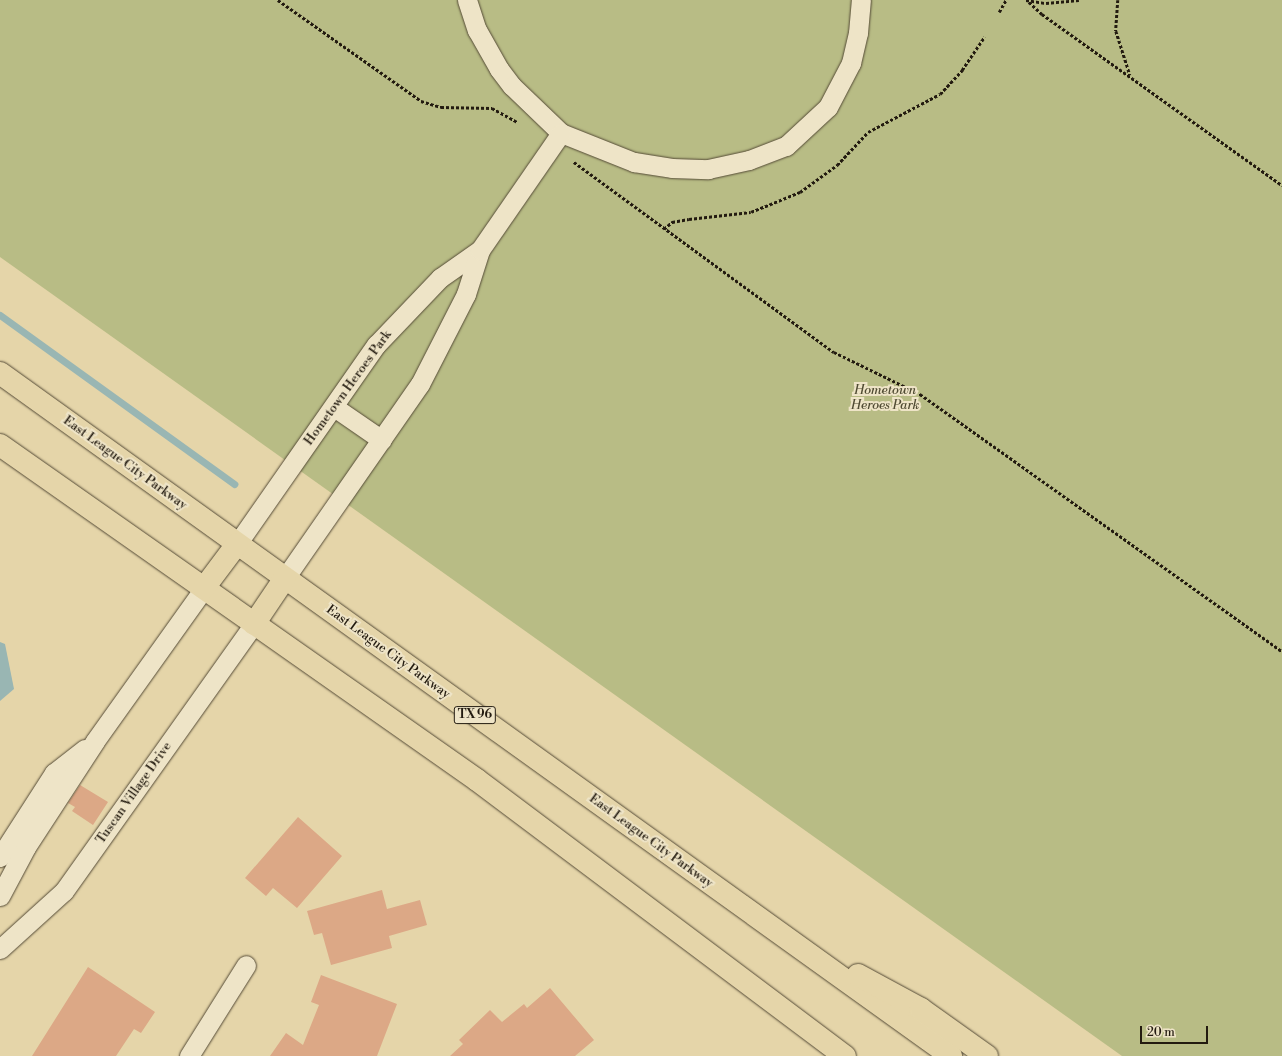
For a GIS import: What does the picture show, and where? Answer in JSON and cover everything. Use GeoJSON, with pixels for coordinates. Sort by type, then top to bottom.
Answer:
{"type":"FeatureCollection","features":[{"type":"Feature","properties":{"kind":"main road","name":"East League City Parkway"},"geometry":{"type":"LineString","coordinates":[[0,373],[951,1056]]}},
{"type":"Feature","properties":{"kind":"main road"},"geometry":{"type":"LineString","coordinates":[[0,445],[477,780],[845,1056]]}},
{"type":"Feature","properties":{"kind":"main road"},"geometry":{"type":"LineString","coordinates":[[204,588],[237,544]]}},
{"type":"Feature","properties":{"kind":"main road"},"geometry":{"type":"LineString","coordinates":[[254,624],[285,578]]}},
{"type":"Feature","properties":{"kind":"main road"},"geometry":{"type":"LineString","coordinates":[[778,932],[921,1009],[987,1056]]}},
{"type":"Feature","properties":{"kind":"street"},"geometry":{"type":"LineString","coordinates":[[467,0],[477,30],[499,69],[561,133],[634,162],[672,168],[708,169],[749,160],[786,146],[828,108],[842,86],[858,33],[861,0]]}},
{"type":"Feature","properties":{"kind":"street"},"geometry":{"type":"LineString","coordinates":[[285,578],[382,440],[440,350],[466,294],[480,250],[561,133]]}},
{"type":"Feature","properties":{"kind":"street","name":"Hometown Heroes Park"},"geometry":{"type":"LineString","coordinates":[[237,544],[376,345],[398,319],[440,278],[480,250]]}},
{"type":"Feature","properties":{"kind":"street"},"geometry":{"type":"LineString","coordinates":[[334,407],[382,440]]}},
{"type":"Feature","properties":{"kind":"street"},"geometry":{"type":"LineString","coordinates":[[0,896],[26,847],[95,741],[204,588]]}},
{"type":"Feature","properties":{"kind":"street","name":"Tuscan Village Drive"},"geometry":{"type":"LineString","coordinates":[[0,949],[64,891],[254,624]]}},
{"type":"Feature","properties":{"kind":"street"},"geometry":{"type":"LineString","coordinates":[[0,857],[54,773],[95,741]]}},
{"type":"Feature","properties":{"kind":"street"},"geometry":{"type":"LineString","coordinates":[[189,1056],[246,965]]}},
{"type":"Feature","properties":{"kind":"path"},"geometry":{"type":"LineString","coordinates":[[278,0],[421,101],[441,108],[492,108],[523,126]]}},
{"type":"Feature","properties":{"kind":"path"},"geometry":{"type":"LineString","coordinates":[[999,12],[1006,0]]}},
{"type":"Feature","properties":{"kind":"path"},"geometry":{"type":"LineString","coordinates":[[1028,1],[1079,0]]}},
{"type":"Feature","properties":{"kind":"path"},"geometry":{"type":"LineString","coordinates":[[1118,0],[1116,32],[1130,76]]}},
{"type":"Feature","properties":{"kind":"path"},"geometry":{"type":"LineString","coordinates":[[1028,1],[1042,14],[1282,185]]}},
{"type":"Feature","properties":{"kind":"path"},"geometry":{"type":"LineString","coordinates":[[664,229],[672,222],[751,212],[800,192],[837,165],[868,132],[924,105],[940,94],[962,70],[984,37]]}},
{"type":"Feature","properties":{"kind":"path"},"geometry":{"type":"LineString","coordinates":[[569,158],[834,352],[926,398],[1282,651]]}},
{"type":"Feature","properties":{"kind":"green space","name":"Hometown Heroes Park"},"geometry":{"type":"Polygon","coordinates":[[[0,0],[1282,0],[1282,1056],[1122,1056],[0,257],[0,0]]]}},
{"type":"Feature","properties":{"kind":"water"},"geometry":{"type":"Polygon","coordinates":[[[0,642],[5,644],[14,689],[0,701],[0,642]]]}},
{"type":"Feature","properties":{"kind":"building"},"geometry":{"type":"Polygon","coordinates":[[[80,785],[108,802],[93,825],[72,811],[75,807],[68,803],[80,785]]]}},
{"type":"Feature","properties":{"kind":"building"},"geometry":{"type":"Polygon","coordinates":[[[298,817],[342,856],[297,908],[273,888],[266,896],[245,878],[298,817]]]}},
{"type":"Feature","properties":{"kind":"building"},"geometry":{"type":"Polygon","coordinates":[[[382,890],[387,909],[420,900],[427,925],[389,936],[392,948],[331,965],[322,933],[314,935],[307,911],[382,890]]]}},
{"type":"Feature","properties":{"kind":"building"},"geometry":{"type":"Polygon","coordinates":[[[88,967],[155,1012],[141,1033],[134,1029],[116,1056],[32,1056],[88,967]]]}},
{"type":"Feature","properties":{"kind":"building"},"geometry":{"type":"Polygon","coordinates":[[[321,975],[397,1004],[377,1056],[270,1056],[286,1033],[303,1045],[319,1005],[311,1002],[321,975]]]}},
{"type":"Feature","properties":{"kind":"building"},"geometry":{"type":"Polygon","coordinates":[[[550,988],[594,1040],[575,1056],[450,1056],[463,1044],[459,1040],[490,1010],[502,1022],[524,1004],[527,1008],[550,988]]]}},
{"type":"Feature","properties":{"kind":"waterway"},"geometry":{"type":"LineString","coordinates":[[0,315],[234,484]]}}]}
